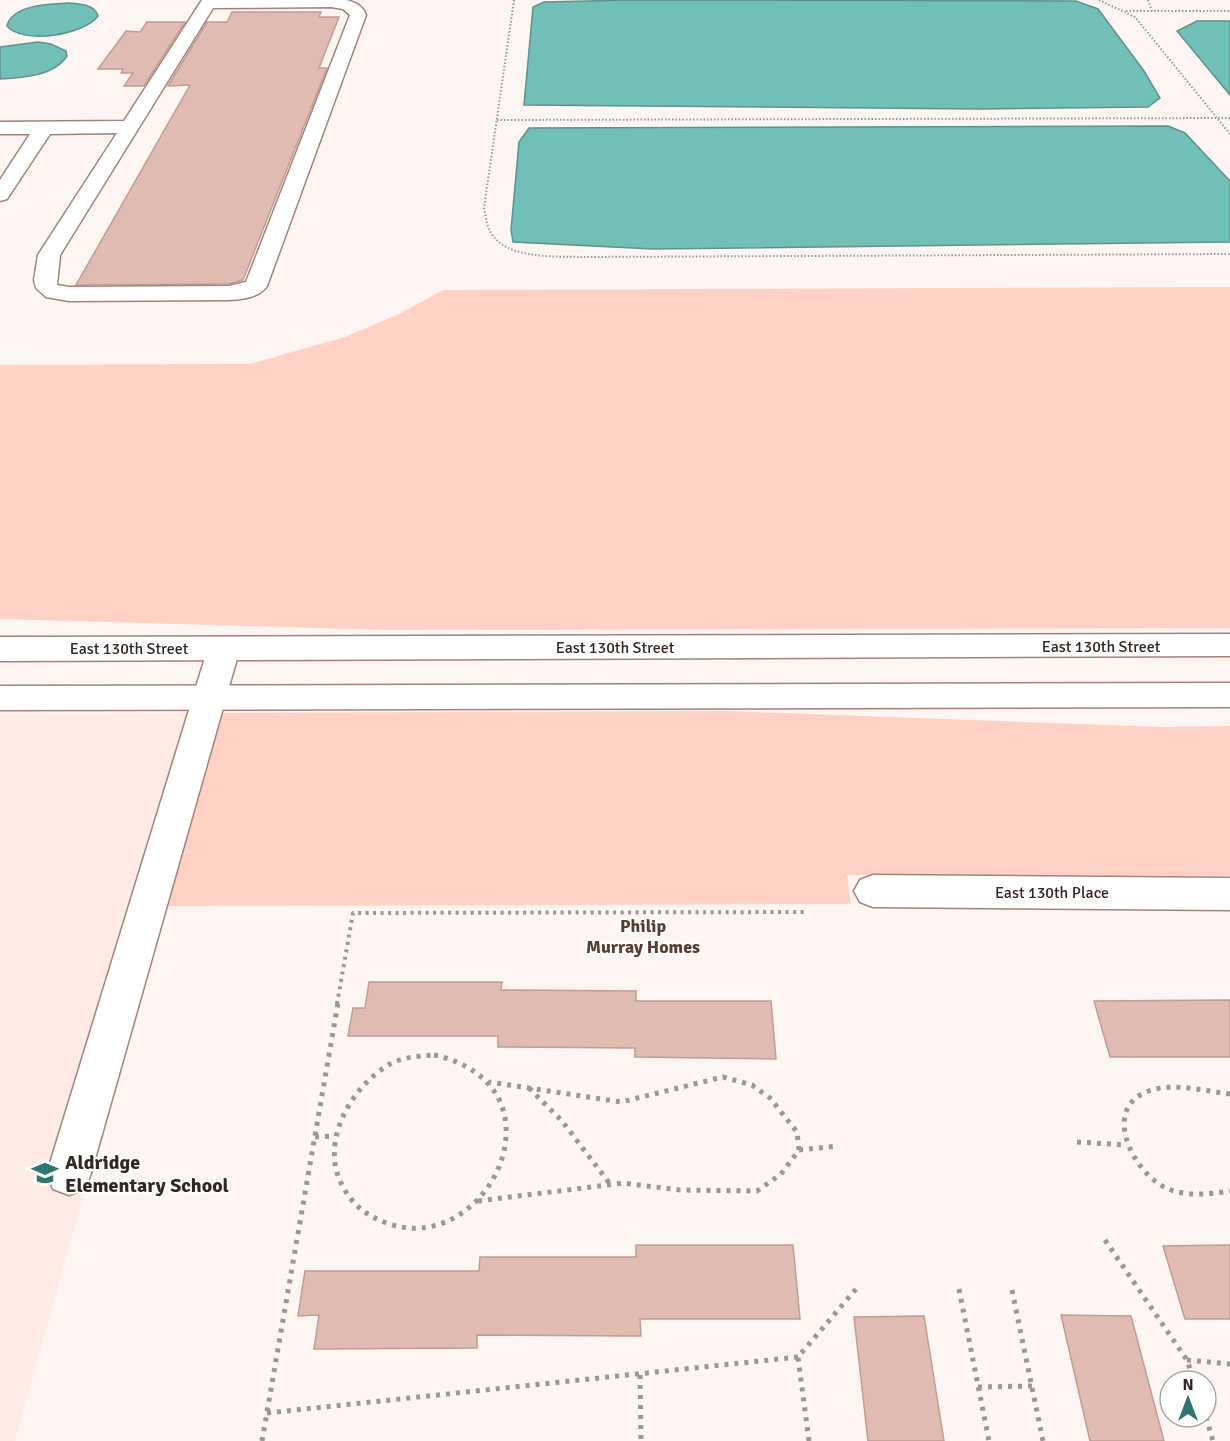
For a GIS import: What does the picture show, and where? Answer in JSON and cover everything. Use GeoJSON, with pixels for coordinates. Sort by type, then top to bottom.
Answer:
{"type":"FeatureCollection","features":[{"type":"Feature","properties":{"kind":"main road"},"geometry":{"type":"LineString","coordinates":[[209,1],[331,2],[348,5],[358,15],[256,286],[242,292],[218,293],[69,294],[54,292],[47,288],[45,280],[49,255],[209,1]]}},
{"type":"Feature","properties":{"kind":"main road"},"geometry":{"type":"LineString","coordinates":[[0,128],[130,127]]}},
{"type":"Feature","properties":{"kind":"main road"},"geometry":{"type":"LineString","coordinates":[[4,184],[45,128]]}},
{"type":"Feature","properties":{"kind":"main road","name":"East 130th Street"},"geometry":{"type":"LineString","coordinates":[[0,649],[1230,645]]}},
{"type":"Feature","properties":{"kind":"main road"},"geometry":{"type":"LineString","coordinates":[[69,1173],[224,648]]}},
{"type":"Feature","properties":{"kind":"main road"},"geometry":{"type":"LineString","coordinates":[[0,698],[1230,695]]}},
{"type":"Feature","properties":{"kind":"main road","name":"East 130th Place"},"geometry":{"type":"LineString","coordinates":[[873,891],[1230,894]]}},
{"type":"Feature","properties":{"kind":"path"},"geometry":{"type":"LineString","coordinates":[[514,0],[484,208],[491,234],[502,244],[521,251],[581,256],[1230,254]]}},
{"type":"Feature","properties":{"kind":"path"},"geometry":{"type":"LineString","coordinates":[[1099,0],[1135,17],[1230,134]]}},
{"type":"Feature","properties":{"kind":"path"},"geometry":{"type":"LineString","coordinates":[[1148,0],[1152,11]]}},
{"type":"Feature","properties":{"kind":"path"},"geometry":{"type":"LineString","coordinates":[[1125,11],[1230,11]]}},
{"type":"Feature","properties":{"kind":"path"},"geometry":{"type":"LineString","coordinates":[[497,120],[1230,118]]}},
{"type":"Feature","properties":{"kind":"path"},"geometry":{"type":"LineString","coordinates":[[262,1441],[353,913],[808,912]]}},
{"type":"Feature","properties":{"kind":"path"},"geometry":{"type":"LineString","coordinates":[[434,1054],[455,1058],[474,1068],[489,1082],[500,1099],[506,1118],[507,1139],[502,1160],[493,1180],[478,1201],[459,1215],[437,1224],[412,1229],[389,1225],[368,1216],[351,1201],[340,1181],[334,1159],[335,1136],[342,1114],[355,1093],[371,1076],[412,1056],[434,1054]]}},
{"type":"Feature","properties":{"kind":"path"},"geometry":{"type":"LineString","coordinates":[[478,1201],[623,1183],[680,1190],[757,1191],[781,1174],[799,1150],[797,1132],[770,1098],[752,1085],[723,1077],[621,1102],[489,1082]]}},
{"type":"Feature","properties":{"kind":"path"},"geometry":{"type":"LineString","coordinates":[[528,1087],[562,1121],[610,1184]]}},
{"type":"Feature","properties":{"kind":"path"},"geometry":{"type":"LineString","coordinates":[[1230,1094],[1195,1089],[1152,1090],[1134,1098],[1128,1105],[1124,1129],[1132,1156],[1146,1172],[1166,1188],[1195,1195],[1230,1191]]}},
{"type":"Feature","properties":{"kind":"path"},"geometry":{"type":"LineString","coordinates":[[315,1137],[335,1136]]}},
{"type":"Feature","properties":{"kind":"path"},"geometry":{"type":"LineString","coordinates":[[1077,1142],[1127,1145]]}},
{"type":"Feature","properties":{"kind":"path"},"geometry":{"type":"LineString","coordinates":[[799,1150],[838,1146]]}},
{"type":"Feature","properties":{"kind":"path"},"geometry":{"type":"LineString","coordinates":[[1105,1240],[1187,1360],[1190,1369]]}},
{"type":"Feature","properties":{"kind":"path"},"geometry":{"type":"LineString","coordinates":[[959,1288],[989,1441]]}},
{"type":"Feature","properties":{"kind":"path"},"geometry":{"type":"LineString","coordinates":[[267,1413],[798,1357],[856,1289]]}},
{"type":"Feature","properties":{"kind":"path"},"geometry":{"type":"LineString","coordinates":[[1012,1290],[1043,1441]]}},
{"type":"Feature","properties":{"kind":"path"},"geometry":{"type":"LineString","coordinates":[[798,1357],[809,1441]]}},
{"type":"Feature","properties":{"kind":"path"},"geometry":{"type":"LineString","coordinates":[[1187,1360],[1230,1364]]}},
{"type":"Feature","properties":{"kind":"path"},"geometry":{"type":"LineString","coordinates":[[640,1375],[641,1441]]}},
{"type":"Feature","properties":{"kind":"path"},"geometry":{"type":"LineString","coordinates":[[978,1387],[1032,1386]]}},
{"type":"Feature","properties":{"kind":"shaded area"},"geometry":{"type":"Polygon","coordinates":[[[1230,287],[1230,628],[388,630],[0,619],[0,365],[250,364],[345,337],[401,313],[443,290],[1230,287]]]}},
{"type":"Feature","properties":{"kind":"shaded area"},"geometry":{"type":"Polygon","coordinates":[[[726,711],[1162,727],[1230,726],[1230,876],[847,875],[851,904],[165,906],[218,713],[726,711]]]}},
{"type":"Feature","properties":{"kind":"shaded area","name":"Aldridge Elementary School"},"geometry":{"type":"Polygon","coordinates":[[[218,713],[15,1441],[0,1441],[0,715],[218,713]]]}},
{"type":"Feature","properties":{"kind":"water"},"geometry":{"type":"Polygon","coordinates":[[[631,0],[1076,1],[1098,9],[1144,71],[1160,98],[1148,107],[980,109],[524,105],[533,7],[544,2],[631,0]]]}},
{"type":"Feature","properties":{"kind":"water"},"geometry":{"type":"Polygon","coordinates":[[[69,3],[90,7],[98,16],[91,23],[80,28],[53,35],[26,35],[15,32],[7,26],[16,13],[24,9],[69,3]]]}},
{"type":"Feature","properties":{"kind":"water"},"geometry":{"type":"Polygon","coordinates":[[[1197,21],[1230,21],[1230,95],[1177,31],[1197,21]]]}},
{"type":"Feature","properties":{"kind":"water"},"geometry":{"type":"Polygon","coordinates":[[[38,42],[51,44],[66,51],[67,56],[61,63],[46,72],[27,77],[0,79],[0,47],[38,42]]]}},
{"type":"Feature","properties":{"kind":"water"},"geometry":{"type":"Polygon","coordinates":[[[1168,126],[1185,133],[1230,181],[1230,242],[653,249],[513,242],[511,230],[519,142],[529,128],[1168,126]]]}},
{"type":"Feature","properties":{"kind":"building"},"geometry":{"type":"Polygon","coordinates":[[[232,12],[321,12],[319,17],[339,17],[319,68],[327,68],[243,280],[229,284],[76,285],[190,85],[168,86],[207,22],[227,22],[232,12]]]}},
{"type":"Feature","properties":{"kind":"building"},"geometry":{"type":"Polygon","coordinates":[[[147,22],[185,22],[144,86],[124,86],[133,73],[121,73],[123,69],[98,69],[126,31],[140,32],[147,22]]]}},
{"type":"Feature","properties":{"kind":"building"},"geometry":{"type":"Polygon","coordinates":[[[369,982],[502,982],[501,990],[636,991],[636,1001],[771,1001],[776,1059],[635,1057],[635,1048],[498,1047],[498,1036],[348,1036],[353,1008],[365,1008],[369,982]]]}},
{"type":"Feature","properties":{"kind":"building"},"geometry":{"type":"Polygon","coordinates":[[[1230,1000],[1230,1057],[1110,1057],[1094,1001],[1230,1000]]]}},
{"type":"Feature","properties":{"kind":"building"},"geometry":{"type":"Polygon","coordinates":[[[636,1245],[793,1245],[800,1319],[640,1319],[641,1336],[477,1335],[477,1348],[314,1349],[319,1315],[298,1316],[305,1271],[479,1271],[480,1257],[636,1257],[636,1245]]]}},
{"type":"Feature","properties":{"kind":"building"},"geometry":{"type":"Polygon","coordinates":[[[1230,1245],[1230,1319],[1185,1319],[1163,1246],[1230,1245]]]}},
{"type":"Feature","properties":{"kind":"building"},"geometry":{"type":"Polygon","coordinates":[[[1061,1315],[1131,1316],[1158,1418],[1158,1429],[1161,1429],[1164,1441],[1090,1441],[1061,1315]]]}},
{"type":"Feature","properties":{"kind":"building"},"geometry":{"type":"Polygon","coordinates":[[[924,1316],[944,1441],[868,1441],[854,1317],[924,1316]]]}},
{"type":"Feature","properties":{"kind":"place","name":"Aldridge Elementary School"},"geometry":{"type":"Point","coordinates":[45,1173]}},
{"type":"Feature","properties":{"kind":"district","name":"Philip Murray Homes"},"geometry":{"type":"Point","coordinates":[643,936]}}]}
